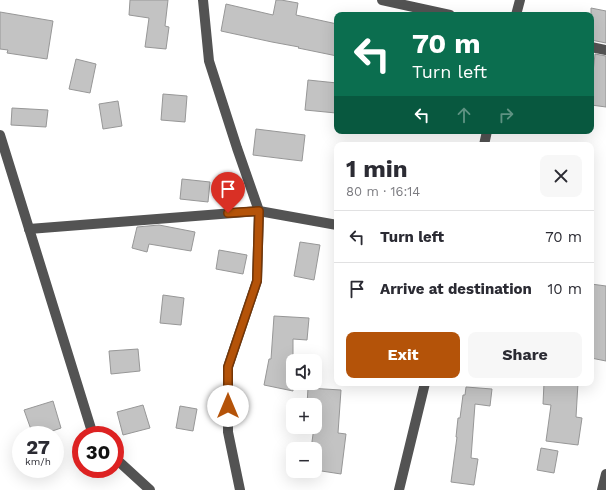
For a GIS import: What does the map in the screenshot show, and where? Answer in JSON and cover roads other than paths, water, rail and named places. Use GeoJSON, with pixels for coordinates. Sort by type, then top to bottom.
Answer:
{"type":"FeatureCollection","features":[{"type":"Feature","properties":{"kind":"street"},"geometry":{"type":"LineString","coordinates":[[203,0],[209,61],[259,211],[257,281],[228,367],[228,432],[240,490]]}},
{"type":"Feature","properties":{"kind":"street"},"geometry":{"type":"LineString","coordinates":[[382,0],[436,12]]}},
{"type":"Feature","properties":{"kind":"street"},"geometry":{"type":"LineString","coordinates":[[517,12],[520,0]]}},
{"type":"Feature","properties":{"kind":"street"},"geometry":{"type":"LineString","coordinates":[[594,48],[606,50]]}},
{"type":"Feature","properties":{"kind":"street"},"geometry":{"type":"LineString","coordinates":[[0,135],[90,426]]}},
{"type":"Feature","properties":{"kind":"street"},"geometry":{"type":"LineString","coordinates":[[29,229],[259,211],[334,224]]}},
{"type":"Feature","properties":{"kind":"street"},"geometry":{"type":"LineString","coordinates":[[399,490],[424,386]]}},
{"type":"Feature","properties":{"kind":"street"},"geometry":{"type":"LineString","coordinates":[[124,466],[150,490]]}},
{"type":"Feature","properties":{"kind":"street"},"geometry":{"type":"LineString","coordinates":[[602,490],[606,474]]}}]}
